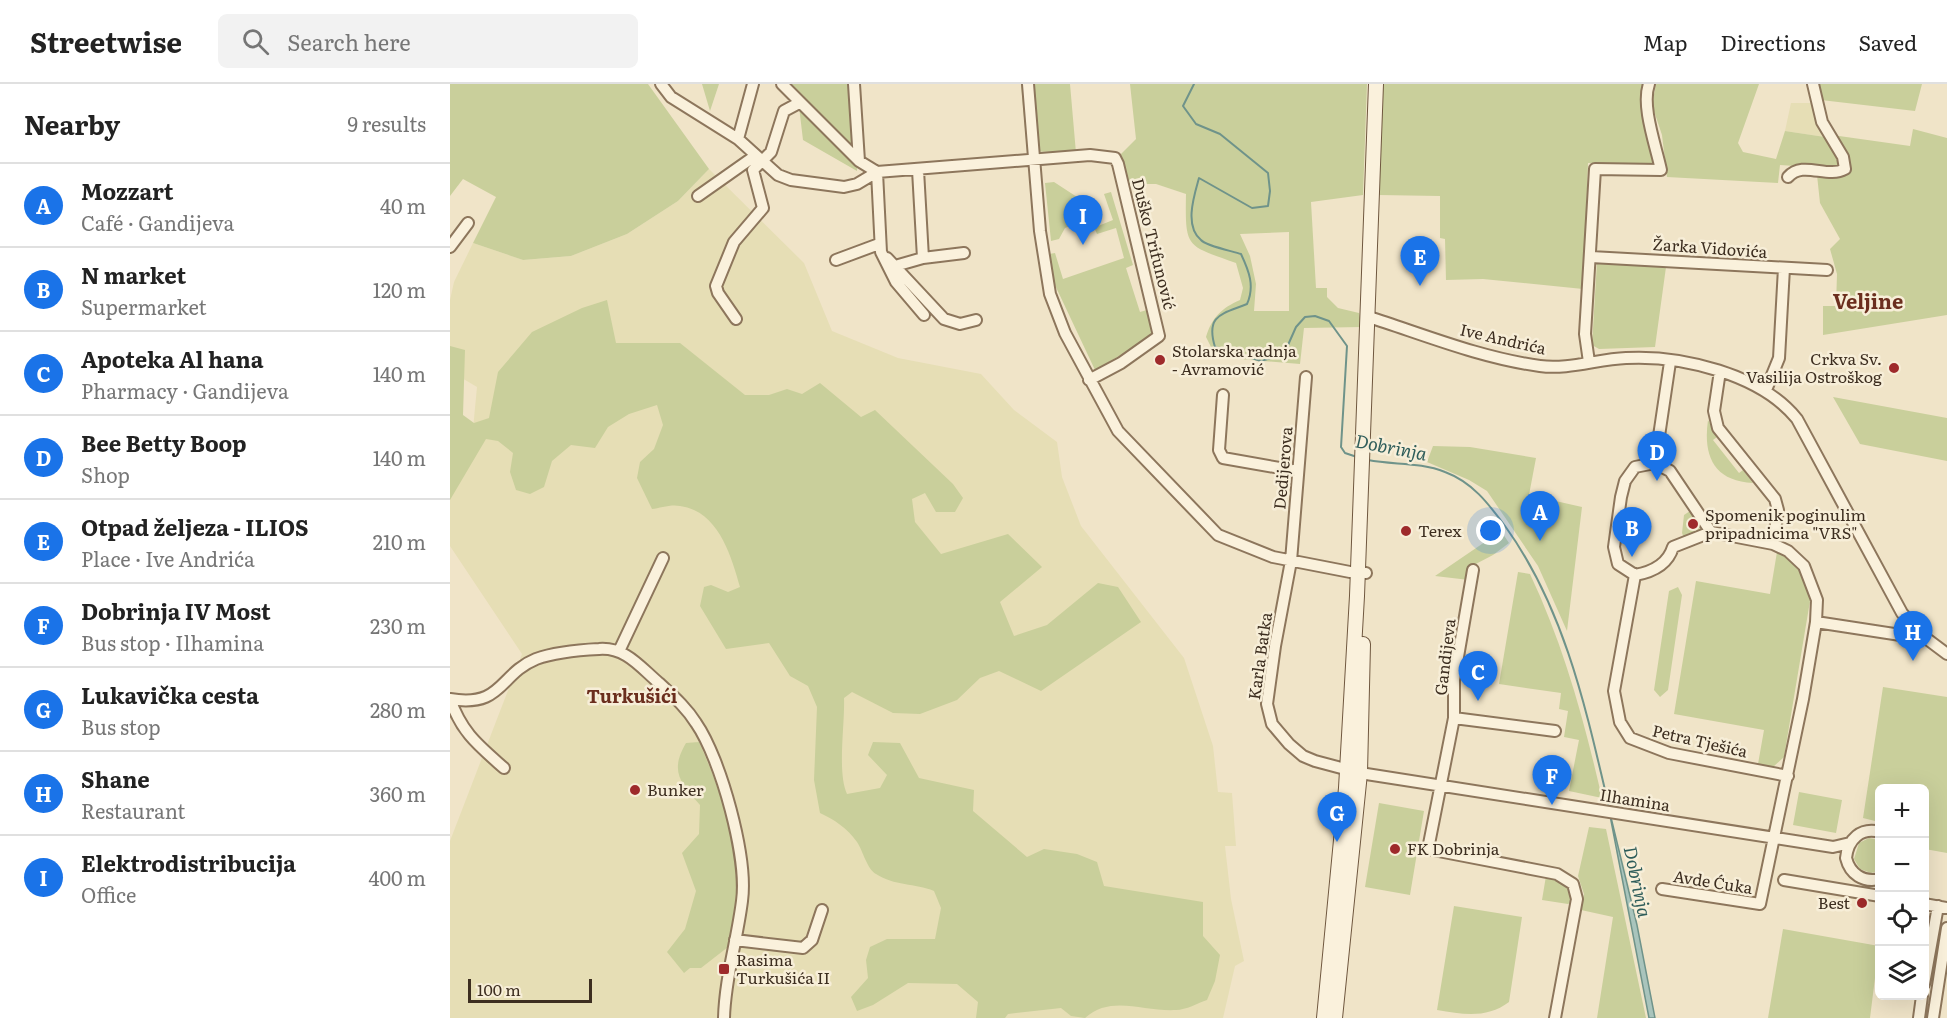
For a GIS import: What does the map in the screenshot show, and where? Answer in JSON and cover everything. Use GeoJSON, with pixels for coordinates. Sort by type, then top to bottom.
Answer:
{"type":"FeatureCollection","features":[{"type":"Feature","properties":{"kind":"main road"},"geometry":{"type":"LineString","coordinates":[[1335,1018],[1354,772],[1376,84]]}},
{"type":"Feature","properties":{"kind":"main road"},"geometry":{"type":"LineString","coordinates":[[1324,1018],[1354,772]]}},
{"type":"Feature","properties":{"kind":"street"},"geometry":{"type":"LineString","coordinates":[[661,84],[671,97],[738,139],[778,175],[791,180],[844,187],[857,184],[877,172],[1035,160]]}},
{"type":"Feature","properties":{"kind":"street"},"geometry":{"type":"LineString","coordinates":[[738,139],[753,84]]}},
{"type":"Feature","properties":{"kind":"street"},"geometry":{"type":"LineString","coordinates":[[782,84],[859,161],[877,172]]}},
{"type":"Feature","properties":{"kind":"street"},"geometry":{"type":"LineString","coordinates":[[854,84],[859,161]]}},
{"type":"Feature","properties":{"kind":"street"},"geometry":{"type":"LineString","coordinates":[[1028,84],[1040,231],[1050,294],[1065,333],[1118,431],[1218,535],[1255,552],[1291,561],[1362,573]]}},
{"type":"Feature","properties":{"kind":"street"},"geometry":{"type":"LineString","coordinates":[[1589,362],[1585,334],[1596,169],[1661,170],[1647,107],[1646,96],[1649,84]]}},
{"type":"Feature","properties":{"kind":"street"},"geometry":{"type":"LineString","coordinates":[[1788,177],[1800,170],[1834,172],[1845,169],[1845,161],[1822,122],[1813,84]]}},
{"type":"Feature","properties":{"kind":"street"},"geometry":{"type":"LineString","coordinates":[[736,320],[718,293],[716,286],[734,242],[763,208],[753,170],[771,152],[784,111],[799,103]]}},
{"type":"Feature","properties":{"kind":"street","name":"Duško Trifunović"},"geometry":{"type":"LineString","coordinates":[[1035,160],[1089,155],[1115,158],[1127,199],[1159,336],[1137,353],[1089,380]]}},
{"type":"Feature","properties":{"kind":"street"},"geometry":{"type":"LineString","coordinates":[[698,196],[752,158],[762,159]]}},
{"type":"Feature","properties":{"kind":"street"},"geometry":{"type":"LineString","coordinates":[[918,170],[923,258]]}},
{"type":"Feature","properties":{"kind":"street"},"geometry":{"type":"LineString","coordinates":[[877,172],[880,248],[896,282],[924,315]]}},
{"type":"Feature","properties":{"kind":"street"},"geometry":{"type":"LineString","coordinates":[[450,247],[468,223]]}},
{"type":"Feature","properties":{"kind":"street"},"geometry":{"type":"LineString","coordinates":[[837,260],[880,248]]}},
{"type":"Feature","properties":{"kind":"street"},"geometry":{"type":"LineString","coordinates":[[880,248],[944,319],[960,324],[976,321]]}},
{"type":"Feature","properties":{"kind":"street"},"geometry":{"type":"LineString","coordinates":[[895,266],[923,258],[964,253]]}},
{"type":"Feature","properties":{"kind":"street","name":"Žarka Vidovića"},"geometry":{"type":"LineString","coordinates":[[1591,257],[1827,270]]}},
{"type":"Feature","properties":{"kind":"street"},"geometry":{"type":"LineString","coordinates":[[1766,390],[1779,358],[1784,268]]}},
{"type":"Feature","properties":{"kind":"street","name":"Ive Andrića"},"geometry":{"type":"LineString","coordinates":[[1369,317],[1481,353],[1524,363],[1554,366],[1629,357],[1720,371],[1766,390],[1787,406],[1802,426],[1897,605],[1919,633],[1947,654]]}},
{"type":"Feature","properties":{"kind":"street"},"geometry":{"type":"LineString","coordinates":[[1655,463],[1670,362]]}},
{"type":"Feature","properties":{"kind":"street"},"geometry":{"type":"LineString","coordinates":[[1720,371],[1715,420],[1719,429],[1775,499],[1778,510],[1773,544]]}},
{"type":"Feature","properties":{"kind":"street","name":"Dedijerova"},"geometry":{"type":"LineString","coordinates":[[1291,561],[1306,377]]}},
{"type":"Feature","properties":{"kind":"street"},"geometry":{"type":"LineString","coordinates":[[1223,395],[1219,450],[1223,458],[1297,471]]}},
{"type":"Feature","properties":{"kind":"street"},"geometry":{"type":"LineString","coordinates":[[1711,532],[1683,493],[1676,476],[1655,463],[1640,465],[1632,470],[1621,497],[1614,555],[1622,568],[1635,575],[1645,574],[1661,565],[1669,557],[1673,547],[1711,532],[1773,544],[1795,556],[1809,574],[1817,600],[1816,622],[1788,776],[1774,838]]}},
{"type":"Feature","properties":{"kind":"street"},"geometry":{"type":"LineString","coordinates":[[620,650],[663,558]]}},
{"type":"Feature","properties":{"kind":"street","name":"Karla Batka"},"geometry":{"type":"LineString","coordinates":[[1291,561],[1275,646],[1267,704],[1269,714],[1280,735],[1304,756],[1354,772]]}},
{"type":"Feature","properties":{"kind":"street","name":"Gandijeva"},"geometry":{"type":"LineString","coordinates":[[1473,570],[1454,680],[1454,718],[1556,731]]}},
{"type":"Feature","properties":{"kind":"street","name":"Petra Tješića"},"geometry":{"type":"LineString","coordinates":[[1635,575],[1614,691],[1620,722],[1630,738],[1669,753],[1788,776]]}},
{"type":"Feature","properties":{"kind":"street"},"geometry":{"type":"LineString","coordinates":[[1816,622],[1907,636],[1919,633]]}},
{"type":"Feature","properties":{"kind":"street"},"geometry":{"type":"LineString","coordinates":[[504,768],[471,740],[458,721],[450,699],[475,700],[491,696],[536,659],[590,650],[620,650],[687,710],[698,725],[722,781],[730,807],[742,880],[743,900],[725,991],[724,1018]]}},
{"type":"Feature","properties":{"kind":"street"},"geometry":{"type":"LineString","coordinates":[[1454,718],[1428,849],[1557,874],[1573,884],[1576,899],[1555,1018]]}},
{"type":"Feature","properties":{"kind":"street","name":"Ilhamina"},"geometry":{"type":"LineString","coordinates":[[1354,772],[1833,847],[1850,843],[1862,832],[1875,832]]}},
{"type":"Feature","properties":{"kind":"street","name":"Avde Ćuka"},"geometry":{"type":"LineString","coordinates":[[1662,889],[1760,904],[1774,838]]}},
{"type":"Feature","properties":{"kind":"street"},"geometry":{"type":"LineString","coordinates":[[1846,858],[1850,843]]}},
{"type":"Feature","properties":{"kind":"street"},"geometry":{"type":"LineString","coordinates":[[1833,847],[1846,858],[1856,875],[1875,879]]}},
{"type":"Feature","properties":{"kind":"street"},"geometry":{"type":"LineString","coordinates":[[1784,880],[1875,895]]}},
{"type":"Feature","properties":{"kind":"street"},"geometry":{"type":"LineString","coordinates":[[1929,964],[1943,907]]}},
{"type":"Feature","properties":{"kind":"street"},"geometry":{"type":"LineString","coordinates":[[735,940],[803,948],[810,945],[813,940],[822,910]]}},
{"type":"Feature","properties":{"kind":"street"},"geometry":{"type":"LineString","coordinates":[[1933,1018],[1947,928]]}},
{"type":"Feature","properties":{"kind":"street"},"geometry":{"type":"LineString","coordinates":[[1918,1018],[1922,1000]]}},
{"type":"Feature","properties":{"kind":"shaded area"},"geometry":{"type":"Polygon","coordinates":[[[1791,103],[1813,103],[1825,137],[1785,131],[1791,103]]]}},
{"type":"Feature","properties":{"kind":"shaded area"},"geometry":{"type":"Polygon","coordinates":[[[709,169],[804,263],[832,331],[898,358],[981,374],[1014,410],[1057,442],[1062,477],[1081,526],[1184,658],[1213,746],[1218,792],[1232,793],[1236,846],[1225,846],[1231,899],[1244,961],[1235,966],[1223,1018],[450,1018],[450,841],[522,654],[450,546],[450,478],[473,429],[477,387],[450,371],[450,300],[454,282],[473,243],[523,260],[571,256],[627,234],[678,201],[709,169]]]}},
{"type":"Feature","properties":{"kind":"green space"},"geometry":{"type":"Polygon","coordinates":[[[450,84],[648,84],[709,169],[678,201],[627,234],[571,256],[523,260],[473,243],[496,197],[463,179],[450,196],[450,84]]]}},
{"type":"Feature","properties":{"kind":"green space"},"geometry":{"type":"Polygon","coordinates":[[[702,84],[719,84],[710,111],[702,84]]]}},
{"type":"Feature","properties":{"kind":"green space"},"geometry":{"type":"Polygon","coordinates":[[[785,84],[856,84],[857,171],[803,140],[798,98],[785,84]]]}},
{"type":"Feature","properties":{"kind":"green space"},"geometry":{"type":"Polygon","coordinates":[[[1021,84],[1070,84],[1076,153],[1027,151],[1021,84]]]}},
{"type":"Feature","properties":{"kind":"green space"},"geometry":{"type":"Polygon","coordinates":[[[1130,84],[1367,84],[1363,195],[1311,202],[1316,288],[1327,288],[1327,297],[1338,308],[1359,313],[1362,327],[1304,328],[1300,364],[1216,357],[1206,337],[1218,314],[1240,300],[1243,288],[1236,263],[1198,248],[1192,242],[1186,225],[1186,194],[1156,184],[1128,184],[1120,155],[1136,139],[1130,84]],[[1289,232],[1240,234],[1250,256],[1256,284],[1254,311],[1289,311],[1289,232]]]}},
{"type":"Feature","properties":{"kind":"green space"},"geometry":{"type":"Polygon","coordinates":[[[1382,84],[1645,84],[1642,101],[1654,163],[1588,163],[1583,289],[1483,279],[1446,280],[1445,239],[1440,238],[1440,196],[1378,195],[1382,84]]]}},
{"type":"Feature","properties":{"kind":"green space"},"geometry":{"type":"Polygon","coordinates":[[[1656,84],[1759,84],[1738,143],[1743,152],[1776,159],[1785,131],[1825,137],[1842,163],[1839,169],[1780,165],[1778,183],[1667,177],[1662,135],[1652,105],[1656,84]]]}},
{"type":"Feature","properties":{"kind":"green space"},"geometry":{"type":"Polygon","coordinates":[[[1818,84],[1922,84],[1915,111],[1821,100],[1818,84]]]}},
{"type":"Feature","properties":{"kind":"green space"},"geometry":{"type":"Polygon","coordinates":[[[1913,129],[1947,138],[1947,315],[1823,335],[1823,306],[1836,306],[1837,274],[1830,249],[1840,239],[1820,203],[1817,175],[1843,175],[1832,135],[1910,146],[1913,129]]]}},
{"type":"Feature","properties":{"kind":"green space"},"geometry":{"type":"Polygon","coordinates":[[[1054,182],[1077,197],[1082,213],[1092,210],[1098,226],[1113,220],[1104,194],[1111,192],[1133,265],[1126,268],[1140,312],[1147,310],[1153,329],[1148,339],[1095,370],[1054,283],[1049,254],[1055,253],[1063,279],[1124,258],[1116,228],[1097,234],[1090,218],[1065,228],[1059,239],[1051,241],[1045,183],[1054,182]]]}},
{"type":"Feature","properties":{"kind":"green space"},"geometry":{"type":"Polygon","coordinates":[[[1597,262],[1666,267],[1655,347],[1599,349],[1592,345],[1597,262]]]}},
{"type":"Feature","properties":{"kind":"green space"},"geometry":{"type":"Polygon","coordinates":[[[607,300],[616,343],[680,343],[745,395],[769,395],[787,389],[802,394],[820,383],[861,417],[875,410],[953,484],[963,498],[955,512],[936,512],[925,493],[912,499],[915,522],[941,554],[1008,534],[1042,567],[1000,602],[1014,636],[1047,625],[1098,583],[1118,587],[1141,622],[1041,691],[999,671],[980,678],[957,700],[920,714],[893,713],[852,692],[844,698],[842,774],[844,785],[847,794],[880,788],[887,775],[868,755],[873,742],[900,743],[919,778],[974,790],[973,811],[1027,857],[1044,849],[1077,854],[1097,862],[1104,886],[1203,902],[1203,936],[1220,955],[1215,981],[1207,1000],[1180,1010],[1117,1005],[1095,1011],[1085,1018],[1071,1016],[1061,1008],[1008,1014],[1005,1018],[976,1018],[978,1002],[957,984],[908,983],[873,1005],[857,1011],[851,997],[868,978],[866,960],[870,947],[887,939],[935,939],[941,908],[934,891],[890,881],[873,872],[853,837],[840,825],[820,813],[814,780],[817,707],[808,686],[790,676],[769,643],[726,649],[700,606],[704,587],[711,585],[728,592],[740,587],[727,549],[713,525],[704,516],[680,506],[652,509],[637,478],[640,462],[654,449],[663,425],[657,405],[629,414],[608,427],[595,448],[571,445],[552,461],[544,487],[530,494],[516,490],[510,472],[513,453],[498,441],[486,439],[450,500],[450,346],[465,350],[463,415],[474,423],[489,418],[498,372],[532,332],[582,308],[607,300]]]}},
{"type":"Feature","properties":{"kind":"green space"},"geometry":{"type":"Polygon","coordinates":[[[1833,397],[1947,418],[1947,461],[1860,444],[1833,397]]]}},
{"type":"Feature","properties":{"kind":"green space"},"geometry":{"type":"Polygon","coordinates":[[[1708,420],[1717,437],[1713,440],[1739,473],[1743,470],[1753,483],[1728,477],[1714,464],[1707,444],[1708,420]]]}},
{"type":"Feature","properties":{"kind":"green space"},"geometry":{"type":"Polygon","coordinates":[[[1433,446],[1470,447],[1536,458],[1529,495],[1582,507],[1567,631],[1538,566],[1487,491],[1469,480],[1427,462],[1433,446]]]}},
{"type":"Feature","properties":{"kind":"green space"},"geometry":{"type":"Polygon","coordinates":[[[1690,511],[1704,529],[1684,538],[1682,533],[1684,515],[1690,511]]]}},
{"type":"Feature","properties":{"kind":"green space"},"geometry":{"type":"Polygon","coordinates":[[[1501,531],[1509,543],[1493,555],[1470,567],[1469,580],[1435,576],[1501,531]]]}},
{"type":"Feature","properties":{"kind":"green space"},"geometry":{"type":"Polygon","coordinates":[[[1777,552],[1791,558],[1796,564],[1804,578],[1810,601],[1784,757],[1773,767],[1758,764],[1764,730],[1674,714],[1696,581],[1770,594],[1777,552]]]}},
{"type":"Feature","properties":{"kind":"green space"},"geometry":{"type":"Polygon","coordinates":[[[1518,572],[1530,574],[1553,628],[1580,712],[1602,798],[1569,791],[1579,740],[1564,737],[1568,711],[1559,709],[1561,693],[1499,684],[1518,572]]]}},
{"type":"Feature","properties":{"kind":"green space"},"geometry":{"type":"Polygon","coordinates":[[[1678,587],[1682,595],[1668,690],[1660,697],[1654,690],[1669,591],[1678,587]]]}},
{"type":"Feature","properties":{"kind":"green space"},"geometry":{"type":"Polygon","coordinates":[[[1883,687],[1947,697],[1947,853],[1929,850],[1929,784],[1875,784],[1875,821],[1863,818],[1883,687]]]}},
{"type":"Feature","properties":{"kind":"green space"},"geometry":{"type":"Polygon","coordinates":[[[699,742],[719,791],[728,825],[735,859],[736,894],[728,947],[701,968],[690,968],[684,973],[667,952],[685,929],[696,891],[682,853],[699,834],[700,805],[679,777],[678,762],[686,743],[699,742]]]}},
{"type":"Feature","properties":{"kind":"green space"},"geometry":{"type":"Polygon","coordinates":[[[1799,792],[1842,800],[1836,833],[1793,825],[1799,792]]]}},
{"type":"Feature","properties":{"kind":"green space","name":"FK Dobrinja"},"geometry":{"type":"Polygon","coordinates":[[[1379,803],[1424,811],[1410,895],[1365,887],[1379,803]]]}},
{"type":"Feature","properties":{"kind":"green space"},"geometry":{"type":"Polygon","coordinates":[[[1589,827],[1606,829],[1646,1018],[1597,1018],[1613,917],[1581,910],[1584,894],[1578,876],[1589,827]]]}},
{"type":"Feature","properties":{"kind":"green space"},"geometry":{"type":"Polygon","coordinates":[[[1869,838],[1875,839],[1875,872],[1860,869],[1854,859],[1859,843],[1869,838]]]}},
{"type":"Feature","properties":{"kind":"green space"},"geometry":{"type":"Polygon","coordinates":[[[1546,876],[1557,877],[1569,885],[1572,902],[1568,904],[1542,900],[1546,876]]]}},
{"type":"Feature","properties":{"kind":"green space"},"geometry":{"type":"Polygon","coordinates":[[[1454,906],[1522,917],[1509,1002],[1493,1011],[1467,1014],[1437,1010],[1454,906]]]}},
{"type":"Feature","properties":{"kind":"green space"},"geometry":{"type":"Polygon","coordinates":[[[1783,929],[1875,945],[1875,978],[1870,1018],[1768,1018],[1783,929]]]}},
{"type":"Feature","properties":{"kind":"water","name":"Dobrinja"},"geometry":{"type":"Polygon","coordinates":[[[1608,805],[1637,925],[1655,1018],[1649,1018],[1608,805]]]}},
{"type":"Feature","properties":{"kind":"waterway","name":"Dobrinja"},"geometry":{"type":"LineString","coordinates":[[1194,84],[1183,106],[1196,124],[1220,134],[1268,173],[1270,191],[1268,206],[1252,208],[1199,178],[1192,211],[1196,234],[1208,244],[1241,254],[1251,285],[1247,304],[1224,313],[1214,322],[1212,328],[1215,347],[1261,361],[1284,354],[1296,327],[1305,317],[1315,316],[1329,321],[1347,346],[1341,447],[1345,453],[1357,457]]}},
{"type":"Feature","properties":{"kind":"waterway","name":"Dobrinja"},"geometry":{"type":"LineString","coordinates":[[1368,460],[1426,467],[1455,476],[1479,494],[1505,526],[1526,558],[1543,591],[1571,661],[1609,807]]}},
{"type":"Feature","properties":{"kind":"place","name":"Elektrodistribucija"},"geometry":{"type":"Point","coordinates":[1083,245]}},
{"type":"Feature","properties":{"kind":"place","name":"Otpad željeza - ILIOS"},"geometry":{"type":"Point","coordinates":[1420,286]}},
{"type":"Feature","properties":{"kind":"place","name":"Stolarska radnja - Avramović"},"geometry":{"type":"Point","coordinates":[1160,360]}},
{"type":"Feature","properties":{"kind":"place","name":"Crkva Sv. Vasilija Ostroškog"},"geometry":{"type":"Point","coordinates":[1894,368]}},
{"type":"Feature","properties":{"kind":"place","name":"Bee Betty Boop"},"geometry":{"type":"Point","coordinates":[1657,481]}},
{"type":"Feature","properties":{"kind":"place","name":"Spomenik poginulim pripadnicima \"VRS\""},"geometry":{"type":"Point","coordinates":[1693,524]}},
{"type":"Feature","properties":{"kind":"place","name":"Terex"},"geometry":{"type":"Point","coordinates":[1406,531]}},
{"type":"Feature","properties":{"kind":"place","name":"Mozzart"},"geometry":{"type":"Point","coordinates":[1540,541]}},
{"type":"Feature","properties":{"kind":"place","name":"N market"},"geometry":{"type":"Point","coordinates":[1632,557]}},
{"type":"Feature","properties":{"kind":"place","name":"Shane"},"geometry":{"type":"Point","coordinates":[1913,661]}},
{"type":"Feature","properties":{"kind":"place","name":"Apoteka Al hana"},"geometry":{"type":"Point","coordinates":[1478,701]}},
{"type":"Feature","properties":{"kind":"place","name":"Bunker"},"geometry":{"type":"Point","coordinates":[635,790]}},
{"type":"Feature","properties":{"kind":"place","name":"Dobrinja IV Most"},"geometry":{"type":"Point","coordinates":[1552,805]}},
{"type":"Feature","properties":{"kind":"place","name":"Lukavička cesta"},"geometry":{"type":"Point","coordinates":[1337,842]}},
{"type":"Feature","properties":{"kind":"place","name":"FK Dobrinja"},"geometry":{"type":"Point","coordinates":[1395,849]}},
{"type":"Feature","properties":{"kind":"place","name":"Best"},"geometry":{"type":"Point","coordinates":[1862,903]}},
{"type":"Feature","properties":{"kind":"place","name":"Rasima Turkušića II"},"geometry":{"type":"Point","coordinates":[724,969]}},
{"type":"Feature","properties":{"kind":"district","name":"Veljine"},"geometry":{"type":"Point","coordinates":[1868,302]}},
{"type":"Feature","properties":{"kind":"district","name":"Turkušići"},"geometry":{"type":"Point","coordinates":[632,697]}}]}
